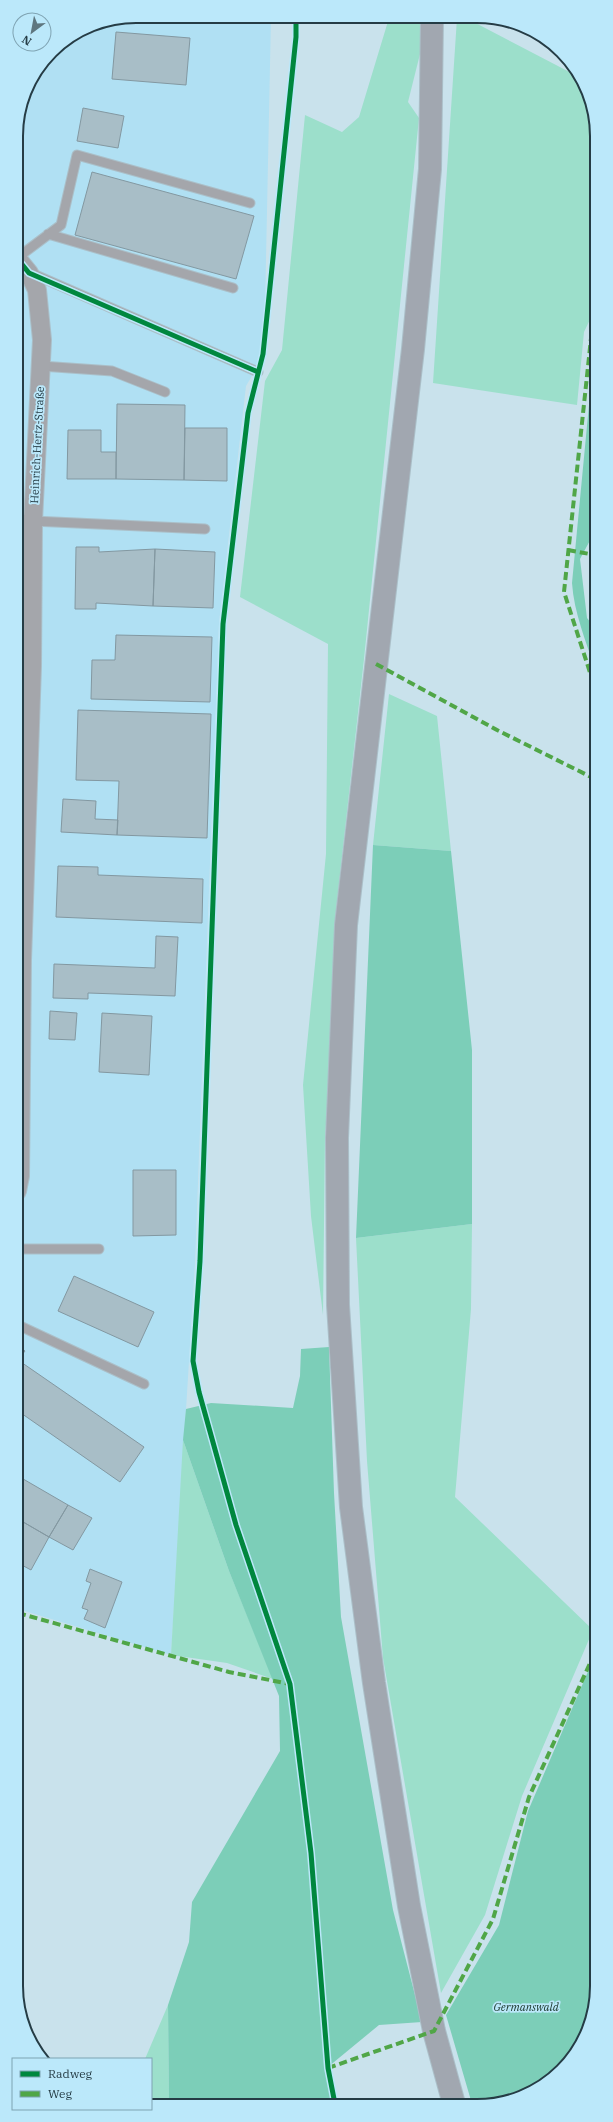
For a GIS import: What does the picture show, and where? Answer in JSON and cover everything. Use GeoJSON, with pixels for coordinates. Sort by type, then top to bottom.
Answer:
{"type":"FeatureCollection","features":[{"type":"Feature","properties":{"kind":"main road"},"geometry":{"type":"LineString","coordinates":[[432,23],[430,169],[413,349],[346,925],[337,1138],[338,1305],[351,1507],[375,1691],[408,1906],[434,2031],[453,2099]]}},
{"type":"Feature","properties":{"kind":"street","name":"Heinrich-Hertz-Straße"},"geometry":{"type":"LineString","coordinates":[[23,266],[29,273],[37,290],[42,340],[41,366],[25,519],[23,745]]}},
{"type":"Feature","properties":{"kind":"lane"},"geometry":{"type":"LineString","coordinates":[[23,253],[61,225],[77,155],[250,202]]}},
{"type":"Feature","properties":{"kind":"lane"},"geometry":{"type":"LineString","coordinates":[[48,234],[233,288]]}},
{"type":"Feature","properties":{"kind":"lane"},"geometry":{"type":"LineString","coordinates":[[29,273],[258,372]]}},
{"type":"Feature","properties":{"kind":"lane"},"geometry":{"type":"LineString","coordinates":[[41,366],[112,371],[165,392]]}},
{"type":"Feature","properties":{"kind":"lane"},"geometry":{"type":"LineString","coordinates":[[25,519],[205,529]]}},
{"type":"Feature","properties":{"kind":"lane"},"geometry":{"type":"LineString","coordinates":[[23,1249],[99,1249]]}},
{"type":"Feature","properties":{"kind":"lane"},"geometry":{"type":"LineString","coordinates":[[23,1327],[144,1384]]}},
{"type":"Feature","properties":{"kind":"shaded area"},"geometry":{"type":"Polygon","coordinates":[[[136,23],[271,23],[264,356],[246,386],[219,623],[195,1263],[171,1655],[23,1611],[23,129],[27,107],[32,93],[46,67],[73,42],[100,29],[122,24],[136,23]]]}},
{"type":"Feature","properties":{"kind":"green space"},"geometry":{"type":"Polygon","coordinates":[[[387,23],[421,23],[421,50],[408,102],[419,118],[364,659],[335,919],[331,1062],[325,1136],[323,1315],[311,1216],[303,1085],[326,854],[328,644],[240,597],[265,381],[282,350],[305,115],[342,132],[359,117],[387,23]]]}},
{"type":"Feature","properties":{"kind":"green space"},"geometry":{"type":"Polygon","coordinates":[[[457,23],[476,23],[570,72],[584,100],[590,129],[590,319],[584,332],[577,405],[433,383],[457,23]]]}},
{"type":"Feature","properties":{"kind":"green space"},"geometry":{"type":"Polygon","coordinates":[[[590,394],[590,540],[580,559],[587,618],[590,622],[590,654],[575,605],[572,583],[590,394]]]}},
{"type":"Feature","properties":{"kind":"green space"},"geometry":{"type":"Polygon","coordinates":[[[389,694],[437,716],[451,851],[373,845],[389,694]]]}},
{"type":"Feature","properties":{"kind":"green space"},"geometry":{"type":"Polygon","coordinates":[[[373,845],[451,851],[472,1050],[472,1224],[356,1238],[373,845]]]}},
{"type":"Feature","properties":{"kind":"green space"},"geometry":{"type":"Polygon","coordinates":[[[472,1224],[471,1309],[455,1497],[590,1627],[590,1637],[522,1796],[485,1915],[441,1993],[383,1658],[367,1461],[356,1238],[472,1224]]]}},
{"type":"Feature","properties":{"kind":"green space"},"geometry":{"type":"Polygon","coordinates":[[[329,1347],[334,1493],[341,1617],[393,1910],[422,2022],[379,2025],[328,2067],[333,2099],[169,2099],[168,2005],[189,1942],[192,1902],[280,1751],[279,1696],[229,1571],[183,1440],[186,1409],[211,1403],[293,1408],[300,1376],[301,1349],[329,1347]]]}},
{"type":"Feature","properties":{"kind":"green space"},"geometry":{"type":"Polygon","coordinates":[[[183,1440],[229,1571],[273,1679],[227,1663],[171,1655],[183,1440]]]}},
{"type":"Feature","properties":{"kind":"green space","name":"Germanswald"},"geometry":{"type":"Polygon","coordinates":[[[590,1667],[590,1993],[586,2015],[575,2042],[567,2055],[540,2080],[520,2090],[499,2097],[471,2099],[446,2015],[499,1925],[528,1811],[590,1667]]]}},
{"type":"Feature","properties":{"kind":"green space"},"geometry":{"type":"Polygon","coordinates":[[[168,2005],[169,2099],[152,2099],[152,2058],[145,2058],[168,2005]]]}},
{"type":"Feature","properties":{"kind":"building"},"geometry":{"type":"Polygon","coordinates":[[[116,32],[190,38],[186,85],[112,79],[116,32]]]}},
{"type":"Feature","properties":{"kind":"building"},"geometry":{"type":"Polygon","coordinates":[[[83,108],[124,116],[118,148],[77,141],[83,108]]]}},
{"type":"Feature","properties":{"kind":"building"},"geometry":{"type":"Polygon","coordinates":[[[92,172],[254,216],[236,279],[75,235],[92,172]]]}},
{"type":"Feature","properties":{"kind":"building"},"geometry":{"type":"Polygon","coordinates":[[[117,404],[185,405],[184,480],[116,479],[117,404]]]}},
{"type":"Feature","properties":{"kind":"building"},"geometry":{"type":"Polygon","coordinates":[[[185,428],[227,428],[227,481],[184,480],[185,428]]]}},
{"type":"Feature","properties":{"kind":"building"},"geometry":{"type":"Polygon","coordinates":[[[68,430],[101,430],[101,452],[116,452],[116,479],[67,479],[68,430]]]}},
{"type":"Feature","properties":{"kind":"building"},"geometry":{"type":"Polygon","coordinates":[[[76,547],[99,547],[99,552],[155,549],[153,606],[96,603],[96,609],[75,609],[76,547]]]}},
{"type":"Feature","properties":{"kind":"building"},"geometry":{"type":"Polygon","coordinates":[[[155,549],[215,552],[213,608],[153,606],[155,549]]]}},
{"type":"Feature","properties":{"kind":"building"},"geometry":{"type":"Polygon","coordinates":[[[116,635],[212,637],[210,702],[91,699],[92,660],[115,660],[116,635]]]}},
{"type":"Feature","properties":{"kind":"building"},"geometry":{"type":"Polygon","coordinates":[[[78,710],[211,714],[207,838],[117,835],[119,781],[76,780],[78,710]]]}},
{"type":"Feature","properties":{"kind":"building"},"geometry":{"type":"Polygon","coordinates":[[[63,799],[96,801],[95,819],[118,820],[117,835],[61,832],[63,799]]]}},
{"type":"Feature","properties":{"kind":"building"},"geometry":{"type":"Polygon","coordinates":[[[58,866],[98,867],[98,875],[203,879],[202,923],[56,917],[58,866]]]}},
{"type":"Feature","properties":{"kind":"building"},"geometry":{"type":"Polygon","coordinates":[[[156,936],[178,937],[175,996],[88,993],[88,999],[53,998],[54,964],[155,968],[156,936]]]}},
{"type":"Feature","properties":{"kind":"building"},"geometry":{"type":"Polygon","coordinates":[[[50,1011],[77,1013],[75,1040],[49,1039],[50,1011]]]}},
{"type":"Feature","properties":{"kind":"building"},"geometry":{"type":"Polygon","coordinates":[[[102,1013],[152,1016],[149,1075],[99,1072],[102,1013]]]}},
{"type":"Feature","properties":{"kind":"building"},"geometry":{"type":"Polygon","coordinates":[[[133,1170],[176,1170],[176,1235],[133,1236],[133,1170]]]}},
{"type":"Feature","properties":{"kind":"building"},"geometry":{"type":"Polygon","coordinates":[[[74,1276],[154,1312],[138,1347],[58,1311],[74,1276]]]}},
{"type":"Feature","properties":{"kind":"building"},"geometry":{"type":"Polygon","coordinates":[[[23,1363],[144,1447],[120,1482],[23,1414],[23,1363]]]}},
{"type":"Feature","properties":{"kind":"building"},"geometry":{"type":"Polygon","coordinates":[[[23,1479],[68,1505],[49,1537],[23,1522],[23,1479]]]}},
{"type":"Feature","properties":{"kind":"building"},"geometry":{"type":"Polygon","coordinates":[[[68,1505],[92,1518],[73,1550],[49,1537],[68,1505]]]}},
{"type":"Feature","properties":{"kind":"building"},"geometry":{"type":"Polygon","coordinates":[[[23,1522],[49,1537],[31,1570],[23,1566],[23,1522]]]}},
{"type":"Feature","properties":{"kind":"building"},"geometry":{"type":"Polygon","coordinates":[[[90,1569],[122,1582],[105,1628],[84,1619],[88,1610],[82,1608],[91,1583],[86,1581],[90,1569]]]}},
{"type":"Feature","properties":{"kind":"marked path"},"geometry":{"type":"LineString","coordinates":[[590,348],[564,592],[590,673]]}},
{"type":"Feature","properties":{"kind":"marked path"},"geometry":{"type":"LineString","coordinates":[[568,550],[590,554]]}},
{"type":"Feature","properties":{"kind":"marked path"},"geometry":{"type":"LineString","coordinates":[[376,664],[497,730],[590,776]]}},
{"type":"Feature","properties":{"kind":"marked path"},"geometry":{"type":"LineString","coordinates":[[23,1614],[229,1672],[290,1684]]}},
{"type":"Feature","properties":{"kind":"marked path"},"geometry":{"type":"LineString","coordinates":[[328,2068],[434,2031],[493,1919],[529,1797],[590,1663]]}},
{"type":"Feature","properties":{"kind":"cycle path"},"geometry":{"type":"LineString","coordinates":[[296,23],[296,37],[263,354],[248,413],[223,624],[200,1261],[193,1361],[199,1392],[236,1525],[290,1684],[311,1853],[328,2068],[334,2099]]}},
{"type":"Feature","properties":{"kind":"cycle path"},"geometry":{"type":"LineString","coordinates":[[23,266],[29,273],[258,372]]}}]}
